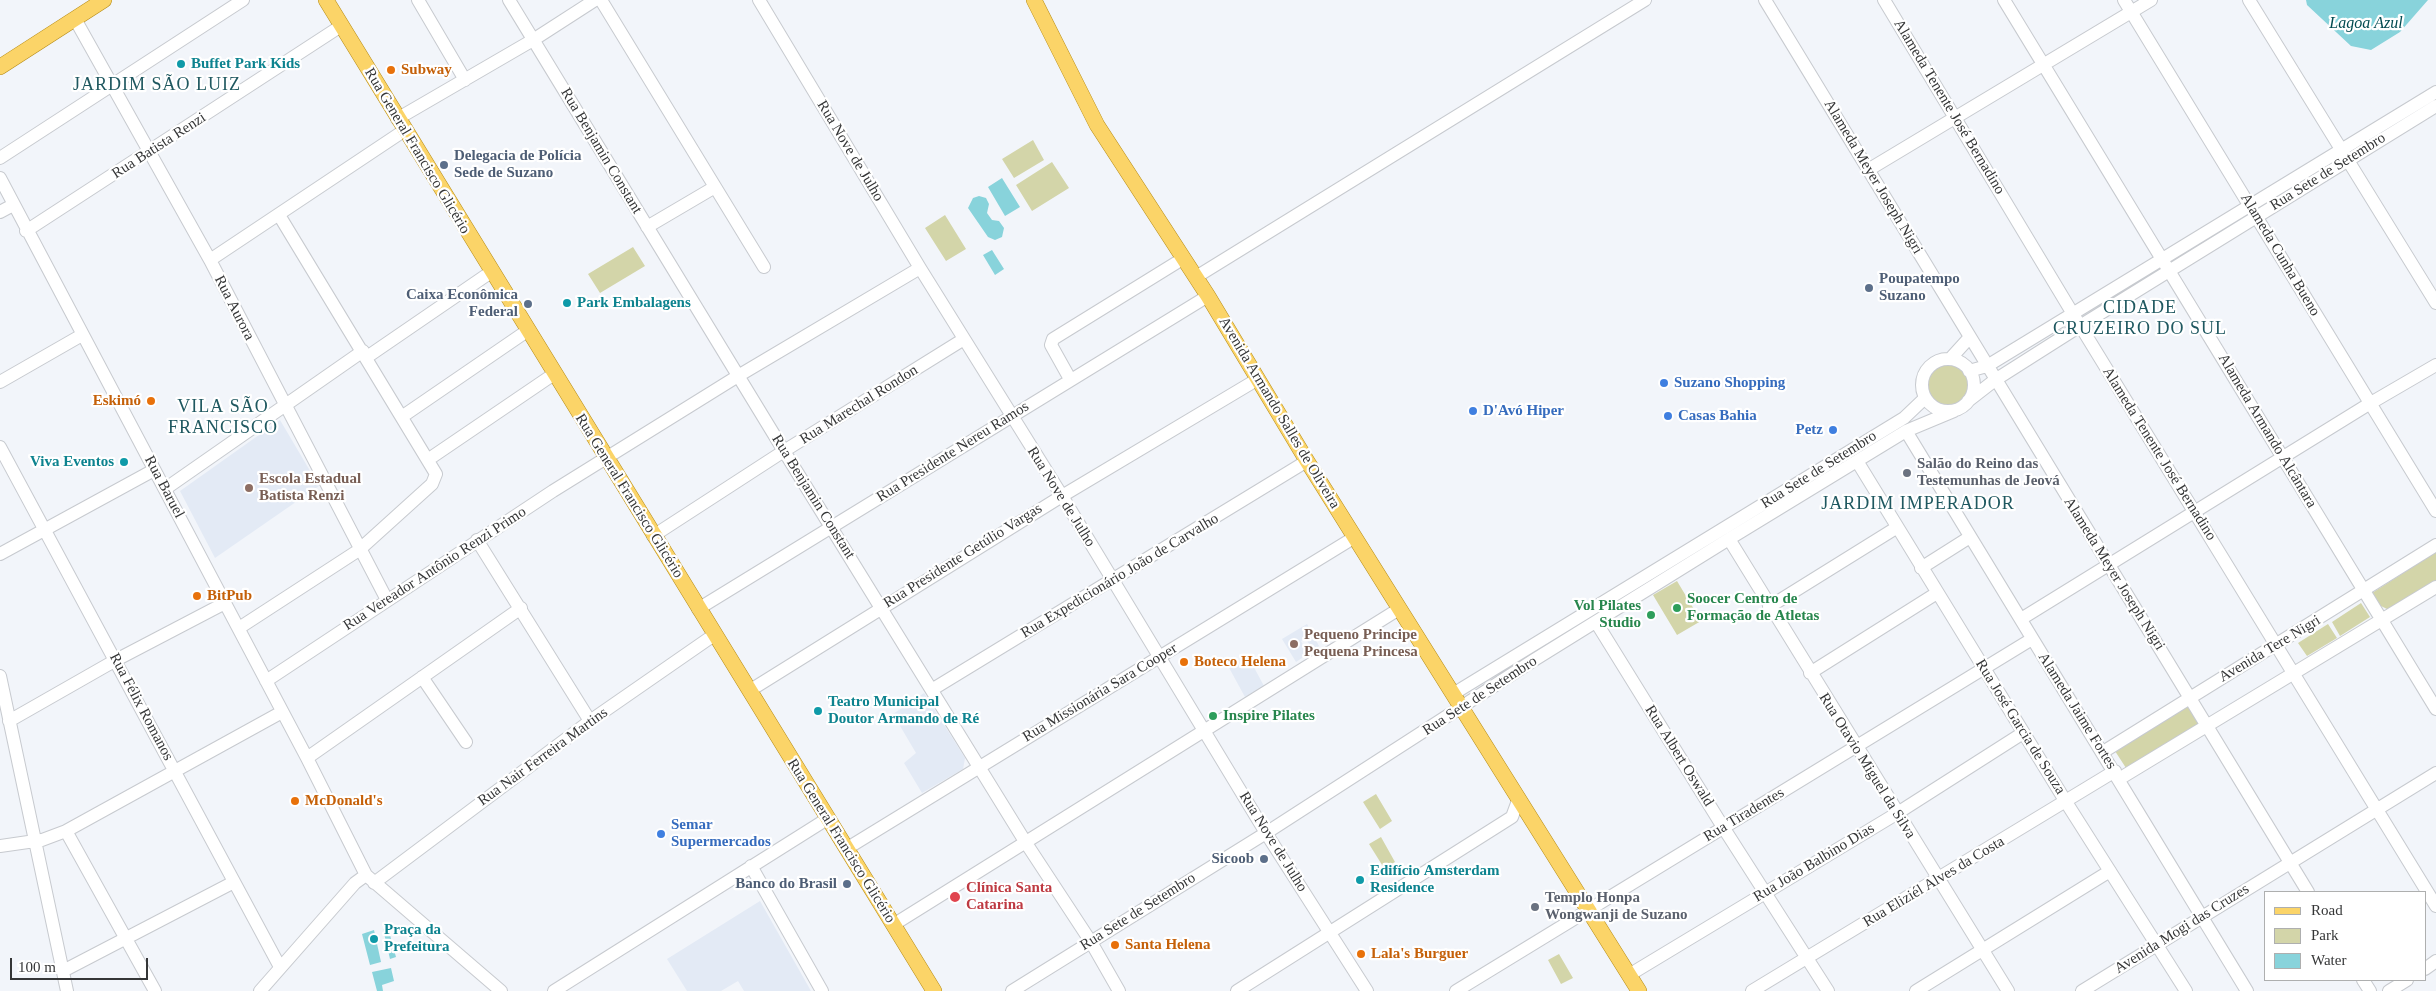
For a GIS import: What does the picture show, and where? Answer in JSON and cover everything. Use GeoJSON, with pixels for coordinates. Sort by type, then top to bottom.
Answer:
{"type":"FeatureCollection","features":[{"type":"Feature","properties":{"kind":"main road"},"geometry":{"type":"LineString","coordinates":[[0,67],[104,0]]}},
{"type":"Feature","properties":{"kind":"main road","name":"Rua General Francisco Glicério"},"geometry":{"type":"LineString","coordinates":[[326,0],[932,990]]}},
{"type":"Feature","properties":{"kind":"main road","name":"Avenida Armando Salles de Oliveira"},"geometry":{"type":"LineString","coordinates":[[1034,0],[1097,126],[1208,296],[1307,461],[1639,991]]}},
{"type":"Feature","properties":{"kind":"street"},"geometry":{"type":"LineString","coordinates":[[0,158],[243,0]]}},
{"type":"Feature","properties":{"kind":"street"},"geometry":{"type":"LineString","coordinates":[[418,0],[465,80]]}},
{"type":"Feature","properties":{"kind":"street","name":"Rua Benjamin Constant"},"geometry":{"type":"LineString","coordinates":[[509,0],[784,451],[882,606],[1026,843],[1091,942],[1119,991]]}},
{"type":"Feature","properties":{"kind":"street"},"geometry":{"type":"LineString","coordinates":[[210,260],[279,214],[401,124],[465,80],[533,40],[595,0]]}},
{"type":"Feature","properties":{"kind":"street"},"geometry":{"type":"LineString","coordinates":[[601,0],[764,267]]}},
{"type":"Feature","properties":{"kind":"street","name":"Rua Nove de Julho"},"geometry":{"type":"LineString","coordinates":[[759,0],[920,268],[1062,496],[1266,833],[1367,991]]}},
{"type":"Feature","properties":{"kind":"street"},"geometry":{"type":"LineString","coordinates":[[1196,277],[1645,0]]}},
{"type":"Feature","properties":{"kind":"street","name":"Alameda Meyer Joseph Nigri"},"geometry":{"type":"LineString","coordinates":[[1765,0],[2307,891]]}},
{"type":"Feature","properties":{"kind":"street","name":"Alameda Tenente José Bernadino"},"geometry":{"type":"LineString","coordinates":[[1884,0],[2080,326],[2436,906]]}},
{"type":"Feature","properties":{"kind":"street","name":"Alameda Armando Alcântara"},"geometry":{"type":"LineString","coordinates":[[2004,0],[2436,709]]}},
{"type":"Feature","properties":{"kind":"street","name":"Alameda Cunha Bueno"},"geometry":{"type":"LineString","coordinates":[[2124,0],[2436,511]]}},
{"type":"Feature","properties":{"kind":"street"},"geometry":{"type":"LineString","coordinates":[[1868,170],[2150,0]]}},
{"type":"Feature","properties":{"kind":"street"},"geometry":{"type":"LineString","coordinates":[[2248,0],[2436,304]]}},
{"type":"Feature","properties":{"kind":"street","name":"Rua Aurora"},"geometry":{"type":"LineString","coordinates":[[74,19],[113,84],[210,260],[359,550],[387,600]]}},
{"type":"Feature","properties":{"kind":"street","name":"Rua Batista Renzi"},"geometry":{"type":"LineString","coordinates":[[26,231],[151,152],[341,26]]}},
{"type":"Feature","properties":{"kind":"street"},"geometry":{"type":"LineString","coordinates":[[2345,155],[2436,92]]}},
{"type":"Feature","properties":{"kind":"street","name":"Rua Sete de Setembro"},"geometry":{"type":"LineString","coordinates":[[1968,401],[1995,380],[2254,211],[2345,155],[2436,106]]}},
{"type":"Feature","properties":{"kind":"street","name":"Rua Baruel"},"geometry":{"type":"LineString","coordinates":[[0,178],[26,231],[239,628],[370,879]]}},
{"type":"Feature","properties":{"kind":"street"},"geometry":{"type":"LineString","coordinates":[[647,227],[715,187]]}},
{"type":"Feature","properties":{"kind":"street"},"geometry":{"type":"LineString","coordinates":[[0,212],[14,205]]}},
{"type":"Feature","properties":{"kind":"street"},"geometry":{"type":"LineString","coordinates":[[239,628],[359,550],[432,484],[436,474],[429,459],[279,214]]}},
{"type":"Feature","properties":{"kind":"street"},"geometry":{"type":"LineString","coordinates":[[1070,379],[1051,345],[1053,339],[1184,258]]}},
{"type":"Feature","properties":{"kind":"street","name":"Rua Sete de Setembro"},"geometry":{"type":"LineString","coordinates":[[1970,371],[1987,366],[2073,314],[2167,266]]}},
{"type":"Feature","properties":{"kind":"street","name":"Rua Vereador Antônio Renzi Primo"},"geometry":{"type":"LineString","coordinates":[[266,681],[477,540],[738,376],[920,268]]}},
{"type":"Feature","properties":{"kind":"street"},"geometry":{"type":"LineString","coordinates":[[165,489],[365,354],[491,272]]}},
{"type":"Feature","properties":{"kind":"street","name":"Rua Presidente Nereu Ramos"},"geometry":{"type":"LineString","coordinates":[[698,609],[1208,296]]}},
{"type":"Feature","properties":{"kind":"street"},"geometry":{"type":"LineString","coordinates":[[403,416],[528,331]]}},
{"type":"Feature","properties":{"kind":"street"},"geometry":{"type":"LineString","coordinates":[[0,382],[82,335]]}},
{"type":"Feature","properties":{"kind":"street"},"geometry":{"type":"LineString","coordinates":[[1950,359],[1970,338]]}},
{"type":"Feature","properties":{"kind":"street","name":"Rua Marechal Rondon"},"geometry":{"type":"LineString","coordinates":[[653,536],[784,451],[964,339]]}},
{"type":"Feature","properties":{"kind":"street"},"geometry":{"type":"LineString","coordinates":[[1950,359],[1964,365],[1970,371],[1974,386],[1968,401],[1954,411],[1937,409],[1925,398],[1922,390],[1924,373],[1937,361],[1950,359]]}},
{"type":"Feature","properties":{"kind":"street"},"geometry":{"type":"LineString","coordinates":[[2021,619],[2107,564],[2436,365]]}},
{"type":"Feature","properties":{"kind":"street"},"geometry":{"type":"LineString","coordinates":[[429,459],[554,374]]}},
{"type":"Feature","properties":{"kind":"street","name":"Rua Presidente Getúlio Vargas"},"geometry":{"type":"LineString","coordinates":[[749,691],[882,606],[1258,379]]}},
{"type":"Feature","properties":{"kind":"street","name":"Rua Sete de Setembro"},"geometry":{"type":"LineString","coordinates":[[1454,694],[1896,423],[1911,413],[1925,398]]}},
{"type":"Feature","properties":{"kind":"street","name":"Rua Sete de Setembro"},"geometry":{"type":"LineString","coordinates":[[1012,991],[1266,833],[1728,539],[1906,431],[1954,411]]}},
{"type":"Feature","properties":{"kind":"street","name":"Alameda Jaime Fortes"},"geometry":{"type":"LineString","coordinates":[[1906,431],[2247,991]]}},
{"type":"Feature","properties":{"kind":"street","name":"Rua Félix Romanos"},"geometry":{"type":"LineString","coordinates":[[0,447],[280,967]]}},
{"type":"Feature","properties":{"kind":"street","name":"Rua Expedicionário João de Carvalho"},"geometry":{"type":"LineString","coordinates":[[933,689],[1307,461]]}},
{"type":"Feature","properties":{"kind":"street","name":"Rua José Garcia de Souza"},"geometry":{"type":"LineString","coordinates":[[1857,461],[1896,528],[2023,733],[2186,991]]}},
{"type":"Feature","properties":{"kind":"street"},"geometry":{"type":"LineString","coordinates":[[0,554],[154,470]]}},
{"type":"Feature","properties":{"kind":"street"},"geometry":{"type":"LineString","coordinates":[[1769,607],[1896,528]]}},
{"type":"Feature","properties":{"kind":"street","name":"Rua Missionária Sara Cooper"},"geometry":{"type":"LineString","coordinates":[[846,849],[1355,537]]}},
{"type":"Feature","properties":{"kind":"street"},"geometry":{"type":"LineString","coordinates":[[1921,568],[1970,537]]}},
{"type":"Feature","properties":{"kind":"street","name":"Rua Otavio Miguel da Silva"},"geometry":{"type":"LineString","coordinates":[[1728,539],[1896,814],[2008,991]]}},
{"type":"Feature","properties":{"kind":"street"},"geometry":{"type":"LineString","coordinates":[[477,540],[521,608],[590,722]]}},
{"type":"Feature","properties":{"kind":"street","name":"Avenida Tere Nigri"},"geometry":{"type":"LineString","coordinates":[[2103,752],[2190,697],[2277,646],[2436,545]]}},
{"type":"Feature","properties":{"kind":"street"},"geometry":{"type":"LineString","coordinates":[[2117,775],[2208,725],[2436,587]]}},
{"type":"Feature","properties":{"kind":"street"},"geometry":{"type":"LineString","coordinates":[[1810,673],[1937,593]]}},
{"type":"Feature","properties":{"kind":"street"},"geometry":{"type":"LineString","coordinates":[[9,721],[116,660],[225,603]]}},
{"type":"Feature","properties":{"kind":"street"},"geometry":{"type":"LineString","coordinates":[[307,758],[521,608]]}},
{"type":"Feature","properties":{"kind":"street"},"geometry":{"type":"LineString","coordinates":[[893,925],[1399,608]]}},
{"type":"Feature","properties":{"kind":"street","name":"Rua Albert Oswald"},"geometry":{"type":"LineString","coordinates":[[1596,622],[1723,827],[1828,991]]}},
{"type":"Feature","properties":{"kind":"street","name":"Rua Nair Ferreira Martins"},"geometry":{"type":"LineString","coordinates":[[263,990],[280,967],[355,883],[370,879],[714,635]]}},
{"type":"Feature","properties":{"kind":"street","name":"Rua Tiradentes"},"geometry":{"type":"LineString","coordinates":[[1456,991],[2032,638]]}},
{"type":"Feature","properties":{"kind":"street"},"geometry":{"type":"LineString","coordinates":[[0,676],[67,991]]}},
{"type":"Feature","properties":{"kind":"street"},"geometry":{"type":"LineString","coordinates":[[422,677],[466,742]]}},
{"type":"Feature","properties":{"kind":"street"},"geometry":{"type":"LineString","coordinates":[[0,846],[50,838],[66,831],[282,712]]}},
{"type":"Feature","properties":{"kind":"street","name":"Rua João Balbino Dias"},"geometry":{"type":"LineString","coordinates":[[1629,975],[1896,814],[2023,733]]}},
{"type":"Feature","properties":{"kind":"street","name":"Avenida Mogi das Cruzes"},"geometry":{"type":"LineString","coordinates":[[2082,991],[2436,773]]}},
{"type":"Feature","properties":{"kind":"street","name":"Rua Eliziél Alves da Costa"},"geometry":{"type":"LineString","coordinates":[[1752,991],[2066,802],[2117,775]]}},
{"type":"Feature","properties":{"kind":"street"},"geometry":{"type":"LineString","coordinates":[[1237,991],[1512,817],[1519,798]]}},
{"type":"Feature","properties":{"kind":"street"},"geometry":{"type":"LineString","coordinates":[[1512,817],[1534,822]]}},
{"type":"Feature","properties":{"kind":"street"},"geometry":{"type":"LineString","coordinates":[[554,991],[750,866],[828,819]]}},
{"type":"Feature","properties":{"kind":"street"},"geometry":{"type":"LineString","coordinates":[[66,831],[154,991]]}},
{"type":"Feature","properties":{"kind":"street"},"geometry":{"type":"LineString","coordinates":[[750,866],[822,991]]}},
{"type":"Feature","properties":{"kind":"street"},"geometry":{"type":"LineString","coordinates":[[1916,991],[2110,871]]}},
{"type":"Feature","properties":{"kind":"street"},"geometry":{"type":"LineString","coordinates":[[370,879],[501,991]]}},
{"type":"Feature","properties":{"kind":"street"},"geometry":{"type":"LineString","coordinates":[[63,972],[234,882]]}},
{"type":"Feature","properties":{"kind":"street"},"geometry":{"type":"LineString","coordinates":[[2389,991],[2405,981]]}},
{"type":"Feature","properties":{"kind":"shaded area","name":"Escola Estadual Batista Renzi"},"geometry":{"type":"Polygon","coordinates":[[[280,420],[319,486],[215,558],[180,491],[280,420]]]}},
{"type":"Feature","properties":{"kind":"shaded area","name":"Pequeno Principe Pequena Princesa"},"geometry":{"type":"Polygon","coordinates":[[[1307,624],[1319,646],[1313,650],[1306,639],[1301,641],[1308,654],[1296,662],[1282,639],[1307,624]]]}},
{"type":"Feature","properties":{"kind":"shaded area"},"geometry":{"type":"Polygon","coordinates":[[[1236,660],[1239,665],[1250,660],[1264,686],[1245,697],[1227,664],[1236,660]]]}},
{"type":"Feature","properties":{"kind":"shaded area"},"geometry":{"type":"Polygon","coordinates":[[[924,693],[965,758],[963,769],[922,793],[904,763],[916,753],[893,714],[924,693]]]}},
{"type":"Feature","properties":{"kind":"shaded area"},"geometry":{"type":"Polygon","coordinates":[[[760,901],[811,991],[744,991],[738,981],[721,991],[687,991],[667,959],[760,901]]]}},
{"type":"Feature","properties":{"kind":"green space"},"geometry":{"type":"Polygon","coordinates":[[[1033,140],[1044,160],[1014,178],[1002,159],[1033,140]]]}},
{"type":"Feature","properties":{"kind":"green space"},"geometry":{"type":"Polygon","coordinates":[[[1052,162],[1069,188],[1032,211],[1016,185],[1052,162]]]}},
{"type":"Feature","properties":{"kind":"green space"},"geometry":{"type":"Polygon","coordinates":[[[945,215],[966,249],[946,261],[925,228],[945,215]]]}},
{"type":"Feature","properties":{"kind":"green space"},"geometry":{"type":"Polygon","coordinates":[[[633,247],[645,266],[600,293],[588,274],[633,247]]]}},
{"type":"Feature","properties":{"kind":"green space"},"geometry":{"type":"Polygon","coordinates":[[[1947,363],[1959,367],[1965,373],[1969,385],[1965,397],[1959,403],[1947,407],[1935,403],[1929,397],[1925,385],[1929,373],[1935,367],[1947,363]]]}},
{"type":"Feature","properties":{"kind":"green space"},"geometry":{"type":"Polygon","coordinates":[[[2436,552],[2436,582],[2391,611],[2379,605],[2372,593],[2436,552]]]}},
{"type":"Feature","properties":{"kind":"green space","name":"Soocer Centro de Formação de Atletas"},"geometry":{"type":"Polygon","coordinates":[[[1677,581],[1701,621],[1677,635],[1653,595],[1677,581]]]}},
{"type":"Feature","properties":{"kind":"green space"},"geometry":{"type":"Polygon","coordinates":[[[2361,603],[2370,617],[2340,636],[2332,622],[2361,603]]]}},
{"type":"Feature","properties":{"kind":"green space"},"geometry":{"type":"Polygon","coordinates":[[[2328,624],[2337,638],[2307,656],[2298,643],[2328,624]]]}},
{"type":"Feature","properties":{"kind":"green space"},"geometry":{"type":"Polygon","coordinates":[[[2187,705],[2202,724],[2126,768],[2115,751],[2187,705]]]}},
{"type":"Feature","properties":{"kind":"green space"},"geometry":{"type":"Polygon","coordinates":[[[1376,794],[1392,821],[1380,829],[1363,802],[1376,794]]]}},
{"type":"Feature","properties":{"kind":"green space"},"geometry":{"type":"Polygon","coordinates":[[[1381,837],[1395,862],[1384,868],[1369,844],[1381,837]]]}},
{"type":"Feature","properties":{"kind":"green space"},"geometry":{"type":"Polygon","coordinates":[[[1559,954],[1573,978],[1561,984],[1548,960],[1559,954]]]}},
{"type":"Feature","properties":{"kind":"water","name":"Lagoa Azul"},"geometry":{"type":"Polygon","coordinates":[[[2306,0],[2428,0],[2400,32],[2371,50],[2351,46],[2307,5],[2306,0]]]}},
{"type":"Feature","properties":{"kind":"water"},"geometry":{"type":"Polygon","coordinates":[[[1002,178],[1020,207],[1005,216],[988,187],[1002,178]]]}},
{"type":"Feature","properties":{"kind":"water"},"geometry":{"type":"Polygon","coordinates":[[[979,196],[986,198],[989,204],[987,213],[992,220],[999,221],[1004,228],[1002,237],[995,240],[988,237],[968,208],[973,198],[979,196]]]}},
{"type":"Feature","properties":{"kind":"water"},"geometry":{"type":"Polygon","coordinates":[[[992,250],[1004,269],[995,275],[983,255],[992,250]]]}},
{"type":"Feature","properties":{"kind":"water"},"geometry":{"type":"Polygon","coordinates":[[[388,928],[396,957],[390,959],[383,929],[388,928]]]}},
{"type":"Feature","properties":{"kind":"water"},"geometry":{"type":"Polygon","coordinates":[[[374,930],[381,962],[370,965],[362,934],[374,930]]]}},
{"type":"Feature","properties":{"kind":"water"},"geometry":{"type":"Polygon","coordinates":[[[391,968],[394,981],[382,985],[383,991],[377,991],[372,972],[391,968]]]}},
{"type":"Feature","properties":{"kind":"place","name":"Buffet Park Kids"},"geometry":{"type":"Point","coordinates":[181,64]}},
{"type":"Feature","properties":{"kind":"place","name":"Subway"},"geometry":{"type":"Point","coordinates":[391,70]}},
{"type":"Feature","properties":{"kind":"place","name":"Delegacia de Polícia Sede de Suzano"},"geometry":{"type":"Point","coordinates":[444,165]}},
{"type":"Feature","properties":{"kind":"place","name":"Poupatempo Suzano"},"geometry":{"type":"Point","coordinates":[1869,288]}},
{"type":"Feature","properties":{"kind":"place","name":"Park Embalagens"},"geometry":{"type":"Point","coordinates":[567,303]}},
{"type":"Feature","properties":{"kind":"place","name":"Caixa Econômica Federal"},"geometry":{"type":"Point","coordinates":[528,304]}},
{"type":"Feature","properties":{"kind":"place","name":"Suzano Shopping"},"geometry":{"type":"Point","coordinates":[1664,383]}},
{"type":"Feature","properties":{"kind":"place","name":"Eskimó"},"geometry":{"type":"Point","coordinates":[151,401]}},
{"type":"Feature","properties":{"kind":"place","name":"D'Avó Hiper"},"geometry":{"type":"Point","coordinates":[1473,411]}},
{"type":"Feature","properties":{"kind":"place","name":"Casas Bahia"},"geometry":{"type":"Point","coordinates":[1668,416]}},
{"type":"Feature","properties":{"kind":"place","name":"Petz"},"geometry":{"type":"Point","coordinates":[1833,430]}},
{"type":"Feature","properties":{"kind":"place","name":"Viva Eventos"},"geometry":{"type":"Point","coordinates":[124,462]}},
{"type":"Feature","properties":{"kind":"place","name":"Salão do Reino das Testemunhas de Jeová"},"geometry":{"type":"Point","coordinates":[1907,473]}},
{"type":"Feature","properties":{"kind":"place","name":"Escola Estadual Batista Renzi"},"geometry":{"type":"Point","coordinates":[249,488]}},
{"type":"Feature","properties":{"kind":"place","name":"BitPub"},"geometry":{"type":"Point","coordinates":[197,596]}},
{"type":"Feature","properties":{"kind":"place","name":"Soocer Centro de Formação de Atletas"},"geometry":{"type":"Point","coordinates":[1677,608]}},
{"type":"Feature","properties":{"kind":"place","name":"Vol Pilates Studio"},"geometry":{"type":"Point","coordinates":[1651,615]}},
{"type":"Feature","properties":{"kind":"place","name":"Pequeno Principe Pequena Princesa"},"geometry":{"type":"Point","coordinates":[1294,644]}},
{"type":"Feature","properties":{"kind":"place","name":"Boteco Helena"},"geometry":{"type":"Point","coordinates":[1184,662]}},
{"type":"Feature","properties":{"kind":"place","name":"Teatro Municipal Doutor Armando de Ré"},"geometry":{"type":"Point","coordinates":[818,711]}},
{"type":"Feature","properties":{"kind":"place","name":"Inspire Pilates"},"geometry":{"type":"Point","coordinates":[1213,716]}},
{"type":"Feature","properties":{"kind":"place","name":"McDonald's"},"geometry":{"type":"Point","coordinates":[295,801]}},
{"type":"Feature","properties":{"kind":"place","name":"Semar Supermercados"},"geometry":{"type":"Point","coordinates":[661,834]}},
{"type":"Feature","properties":{"kind":"place","name":"Sicoob"},"geometry":{"type":"Point","coordinates":[1264,859]}},
{"type":"Feature","properties":{"kind":"place","name":"Edifício Amsterdam Residence"},"geometry":{"type":"Point","coordinates":[1360,880]}},
{"type":"Feature","properties":{"kind":"place","name":"Banco do Brasil"},"geometry":{"type":"Point","coordinates":[847,884]}},
{"type":"Feature","properties":{"kind":"place","name":"Clínica Santa Catarina"},"geometry":{"type":"Point","coordinates":[955,897]}},
{"type":"Feature","properties":{"kind":"place","name":"Templo Honpa Wongwanji de Suzano"},"geometry":{"type":"Point","coordinates":[1535,907]}},
{"type":"Feature","properties":{"kind":"place","name":"Praça da Prefeitura"},"geometry":{"type":"Point","coordinates":[374,939]}},
{"type":"Feature","properties":{"kind":"place","name":"Santa Helena"},"geometry":{"type":"Point","coordinates":[1115,945]}},
{"type":"Feature","properties":{"kind":"place","name":"Lala's Burguer"},"geometry":{"type":"Point","coordinates":[1361,954]}},
{"type":"Feature","properties":{"kind":"district","name":"JARDIM SÃO LUIZ"},"geometry":{"type":"Point","coordinates":[157,85]}},
{"type":"Feature","properties":{"kind":"district","name":"CIDADE CRUZEIRO DO SUL"},"geometry":{"type":"Point","coordinates":[2140,318]}},
{"type":"Feature","properties":{"kind":"district","name":"VILA SÃO FRANCISCO"},"geometry":{"type":"Point","coordinates":[223,417]}},
{"type":"Feature","properties":{"kind":"district","name":"JARDIM IMPERADOR"},"geometry":{"type":"Point","coordinates":[1918,504]}}]}
